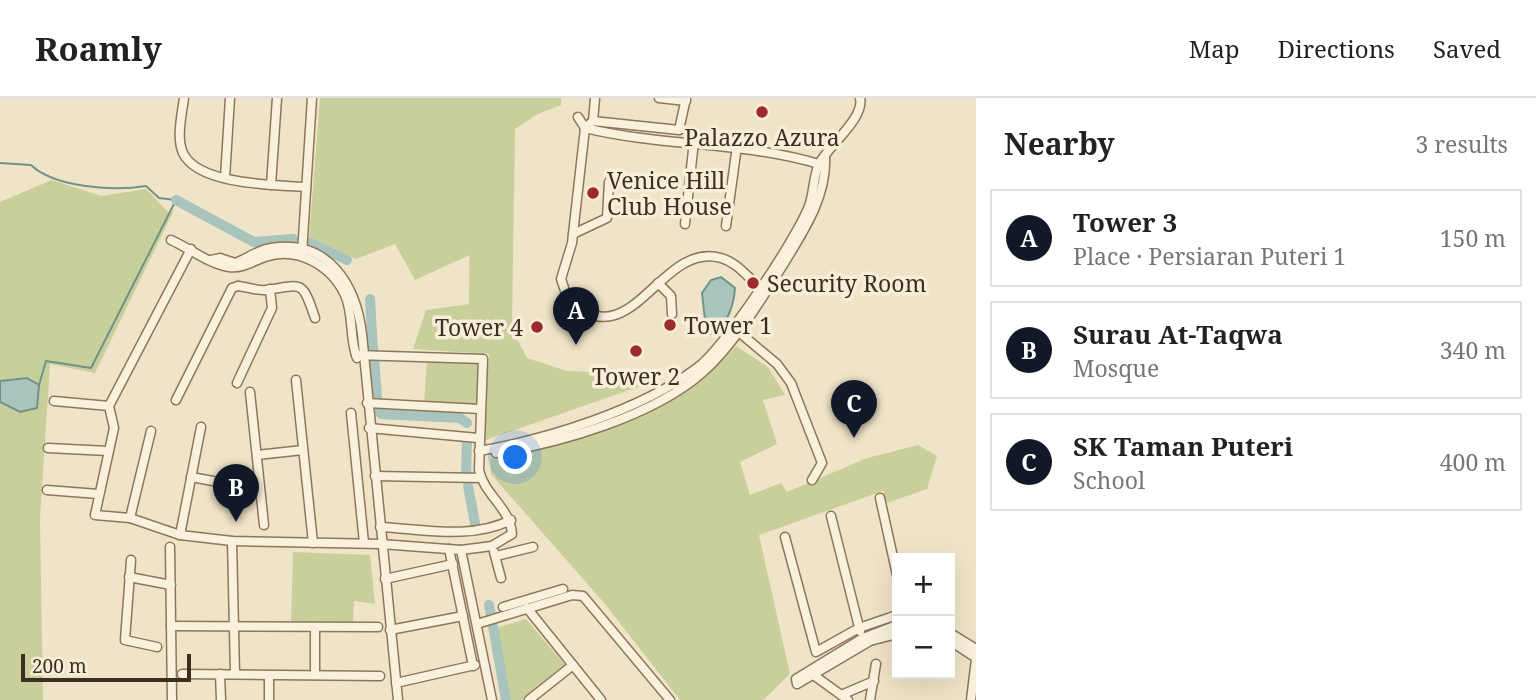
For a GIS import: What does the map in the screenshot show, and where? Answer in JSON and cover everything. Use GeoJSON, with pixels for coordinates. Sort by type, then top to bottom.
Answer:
{"type":"FeatureCollection","features":[{"type":"Feature","properties":{"kind":"street"},"geometry":{"type":"LineString","coordinates":[[184,98],[180,144],[183,153],[193,164],[225,178],[306,187]]}},
{"type":"Feature","properties":{"kind":"street"},"geometry":{"type":"LineString","coordinates":[[225,178],[230,98]]}},
{"type":"Feature","properties":{"kind":"street"},"geometry":{"type":"LineString","coordinates":[[271,185],[277,98]]}},
{"type":"Feature","properties":{"kind":"street"},"geometry":{"type":"LineString","coordinates":[[302,252],[312,98]]}},
{"type":"Feature","properties":{"kind":"street"},"geometry":{"type":"LineString","coordinates":[[585,128],[593,121],[595,98]]}},
{"type":"Feature","properties":{"kind":"street"},"geometry":{"type":"LineString","coordinates":[[593,121],[677,130],[681,128],[686,99],[659,98]]}},
{"type":"Feature","properties":{"kind":"street"},"geometry":{"type":"LineString","coordinates":[[479,453],[540,446],[591,431],[677,391],[704,372],[763,290],[809,206],[823,162],[859,111],[860,98]]}},
{"type":"Feature","properties":{"kind":"street"},"geometry":{"type":"LineString","coordinates":[[579,117],[585,128],[573,234],[561,279],[563,291],[575,308],[598,315],[623,313],[677,266],[695,257],[708,256],[734,263],[763,290]]}},
{"type":"Feature","properties":{"kind":"street"},"geometry":{"type":"LineString","coordinates":[[585,128],[737,146],[823,162]]}},
{"type":"Feature","properties":{"kind":"street"},"geometry":{"type":"LineString","coordinates":[[685,225],[694,141]]}},
{"type":"Feature","properties":{"kind":"street"},"geometry":{"type":"LineString","coordinates":[[726,226],[737,146]]}},
{"type":"Feature","properties":{"kind":"street"},"geometry":{"type":"LineString","coordinates":[[573,234],[607,218],[609,182]]}},
{"type":"Feature","properties":{"kind":"street"},"geometry":{"type":"LineString","coordinates":[[171,240],[211,260],[235,265],[279,254],[302,252],[332,275],[352,300],[363,366],[398,700]]}},
{"type":"Feature","properties":{"kind":"street"},"geometry":{"type":"LineString","coordinates":[[191,249],[109,406],[114,428],[98,494],[96,515],[130,517],[180,535],[232,541],[364,543],[461,550],[492,546],[512,534],[510,520],[481,478],[478,438],[483,359],[360,354]]}},
{"type":"Feature","properties":{"kind":"street"},"geometry":{"type":"LineString","coordinates":[[235,265],[238,286]]}},
{"type":"Feature","properties":{"kind":"street"},"geometry":{"type":"LineString","coordinates":[[658,283],[671,296],[672,314]]}},
{"type":"Feature","properties":{"kind":"street"},"geometry":{"type":"LineString","coordinates":[[176,400],[232,288],[238,286],[270,289],[289,284],[300,287],[307,294],[314,318]]}},
{"type":"Feature","properties":{"kind":"street"},"geometry":{"type":"LineString","coordinates":[[237,383],[272,308],[270,289]]}},
{"type":"Feature","properties":{"kind":"street"},"geometry":{"type":"LineString","coordinates":[[479,453],[588,423],[647,396],[699,367],[734,329]]}},
{"type":"Feature","properties":{"kind":"street"},"geometry":{"type":"LineString","coordinates":[[734,329],[778,363],[791,383],[822,463],[812,480]]}},
{"type":"Feature","properties":{"kind":"street"},"geometry":{"type":"LineString","coordinates":[[296,380],[313,543]]}},
{"type":"Feature","properties":{"kind":"street"},"geometry":{"type":"LineString","coordinates":[[250,392],[264,525]]}},
{"type":"Feature","properties":{"kind":"street"},"geometry":{"type":"LineString","coordinates":[[54,401],[109,406]]}},
{"type":"Feature","properties":{"kind":"street"},"geometry":{"type":"LineString","coordinates":[[367,403],[480,409]]}},
{"type":"Feature","properties":{"kind":"street"},"geometry":{"type":"LineString","coordinates":[[351,413],[364,543]]}},
{"type":"Feature","properties":{"kind":"street"},"geometry":{"type":"LineString","coordinates":[[180,535],[201,427]]}},
{"type":"Feature","properties":{"kind":"street"},"geometry":{"type":"LineString","coordinates":[[369,428],[478,438]]}},
{"type":"Feature","properties":{"kind":"street"},"geometry":{"type":"LineString","coordinates":[[130,517],[151,431]]}},
{"type":"Feature","properties":{"kind":"street"},"geometry":{"type":"LineString","coordinates":[[48,448],[108,451]]}},
{"type":"Feature","properties":{"kind":"street"},"geometry":{"type":"LineString","coordinates":[[257,454],[303,450]]}},
{"type":"Feature","properties":{"kind":"street"},"geometry":{"type":"LineString","coordinates":[[375,476],[481,478]]}},
{"type":"Feature","properties":{"kind":"street"},"geometry":{"type":"LineString","coordinates":[[191,477],[213,481]]}},
{"type":"Feature","properties":{"kind":"street"},"geometry":{"type":"LineString","coordinates":[[47,490],[98,494]]}},
{"type":"Feature","properties":{"kind":"street"},"geometry":{"type":"LineString","coordinates":[[880,498],[892,553]]}},
{"type":"Feature","properties":{"kind":"street"},"geometry":{"type":"LineString","coordinates":[[831,516],[859,628],[865,640]]}},
{"type":"Feature","properties":{"kind":"street"},"geometry":{"type":"LineString","coordinates":[[380,527],[470,532],[485,530],[510,520]]}},
{"type":"Feature","properties":{"kind":"street"},"geometry":{"type":"LineString","coordinates":[[785,537],[816,652],[859,628],[894,616]]}},
{"type":"Feature","properties":{"kind":"street"},"geometry":{"type":"LineString","coordinates":[[232,541],[235,674]]}},
{"type":"Feature","properties":{"kind":"street"},"geometry":{"type":"LineString","coordinates":[[492,546],[501,578]]}},
{"type":"Feature","properties":{"kind":"street"},"geometry":{"type":"LineString","coordinates":[[170,547],[172,700]]}},
{"type":"Feature","properties":{"kind":"street"},"geometry":{"type":"LineString","coordinates":[[496,556],[533,547]]}},
{"type":"Feature","properties":{"kind":"street"},"geometry":{"type":"LineString","coordinates":[[449,549],[473,666]]}},
{"type":"Feature","properties":{"kind":"street"},"geometry":{"type":"LineString","coordinates":[[461,550],[492,700]]}},
{"type":"Feature","properties":{"kind":"street"},"geometry":{"type":"LineString","coordinates":[[131,560],[125,640],[157,647]]}},
{"type":"Feature","properties":{"kind":"street"},"geometry":{"type":"LineString","coordinates":[[385,579],[453,564]]}},
{"type":"Feature","properties":{"kind":"street"},"geometry":{"type":"LineString","coordinates":[[129,577],[171,584]]}},
{"type":"Feature","properties":{"kind":"street"},"geometry":{"type":"LineString","coordinates":[[503,607],[563,589]]}},
{"type":"Feature","properties":{"kind":"street"},"geometry":{"type":"LineString","coordinates":[[477,624],[576,594],[583,596],[670,700]]}},
{"type":"Feature","properties":{"kind":"street"},"geometry":{"type":"LineString","coordinates":[[527,608],[601,700]]}},
{"type":"Feature","properties":{"kind":"street"},"geometry":{"type":"LineString","coordinates":[[390,630],[463,615]]}},
{"type":"Feature","properties":{"kind":"street"},"geometry":{"type":"LineString","coordinates":[[170,626],[377,627]]}},
{"type":"Feature","properties":{"kind":"street"},"geometry":{"type":"LineString","coordinates":[[315,627],[315,675]]}},
{"type":"Feature","properties":{"kind":"street"},"geometry":{"type":"LineString","coordinates":[[874,681],[845,698],[812,675],[865,640],[892,627]]}},
{"type":"Feature","properties":{"kind":"street"},"geometry":{"type":"LineString","coordinates":[[865,640],[892,635]]}},
{"type":"Feature","properties":{"kind":"street"},"geometry":{"type":"LineString","coordinates":[[955,636],[976,649]]}},
{"type":"Feature","properties":{"kind":"street"},"geometry":{"type":"LineString","coordinates":[[955,644],[976,659],[971,700]]}},
{"type":"Feature","properties":{"kind":"street"},"geometry":{"type":"LineString","coordinates":[[396,682],[485,663]]}},
{"type":"Feature","properties":{"kind":"street"},"geometry":{"type":"LineString","coordinates":[[870,700],[876,664]]}},
{"type":"Feature","properties":{"kind":"street"},"geometry":{"type":"LineString","coordinates":[[529,700],[573,665]]}},
{"type":"Feature","properties":{"kind":"street"},"geometry":{"type":"LineString","coordinates":[[182,674],[380,676]]}},
{"type":"Feature","properties":{"kind":"street"},"geometry":{"type":"LineString","coordinates":[[220,674],[221,700]]}},
{"type":"Feature","properties":{"kind":"street"},"geometry":{"type":"LineString","coordinates":[[269,675],[269,700]]}},
{"type":"Feature","properties":{"kind":"green space"},"geometry":{"type":"Polygon","coordinates":[[[320,98],[561,98],[561,105],[536,115],[515,129],[512,329],[527,358],[567,371],[619,373],[641,386],[483,441],[489,354],[413,349],[426,310],[469,304],[470,255],[415,280],[395,244],[356,259],[309,239],[320,98]]]}},
{"type":"Feature","properties":{"kind":"green space"},"geometry":{"type":"Polygon","coordinates":[[[52,180],[101,196],[146,189],[170,214],[175,208],[95,373],[50,364],[40,518],[43,700],[0,700],[0,202],[52,180]]]}},
{"type":"Feature","properties":{"kind":"green space"},"geometry":{"type":"Polygon","coordinates":[[[736,346],[768,367],[785,395],[763,400],[777,444],[740,462],[750,495],[781,483],[787,492],[867,458],[918,445],[937,456],[927,489],[887,503],[883,491],[759,535],[790,674],[763,700],[680,700],[605,604],[491,474],[490,459],[573,439],[626,421],[677,396],[701,380],[736,346]]]}},
{"type":"Feature","properties":{"kind":"green space"},"geometry":{"type":"Polygon","coordinates":[[[427,358],[481,361],[478,407],[424,404],[427,358]]]}},
{"type":"Feature","properties":{"kind":"green space"},"geometry":{"type":"Polygon","coordinates":[[[293,552],[370,555],[375,604],[354,601],[353,623],[291,624],[293,552]]]}},
{"type":"Feature","properties":{"kind":"green space"},"geometry":{"type":"Polygon","coordinates":[[[526,619],[567,667],[522,700],[509,700],[496,628],[526,619]]]}},
{"type":"Feature","properties":{"kind":"water"},"geometry":{"type":"Polygon","coordinates":[[[721,277],[735,288],[734,294],[725,321],[711,334],[706,329],[702,293],[711,280],[721,277]]]}},
{"type":"Feature","properties":{"kind":"water"},"geometry":{"type":"Polygon","coordinates":[[[27,378],[39,385],[37,408],[20,412],[0,402],[0,381],[27,378]]]}},
{"type":"Feature","properties":{"kind":"waterway"},"geometry":{"type":"LineString","coordinates":[[0,163],[31,165],[55,179],[86,186],[146,186],[159,198],[176,200],[91,368],[46,361],[39,385]]}},
{"type":"Feature","properties":{"kind":"waterway"},"geometry":{"type":"LineString","coordinates":[[176,200],[254,242],[293,239]]}},
{"type":"Feature","properties":{"kind":"waterway"},"geometry":{"type":"LineString","coordinates":[[310,243],[347,260]]}},
{"type":"Feature","properties":{"kind":"waterway"},"geometry":{"type":"LineString","coordinates":[[370,299],[373,350]]}},
{"type":"Feature","properties":{"kind":"waterway"},"geometry":{"type":"LineString","coordinates":[[374,356],[377,397]]}},
{"type":"Feature","properties":{"kind":"waterway"},"geometry":{"type":"LineString","coordinates":[[378,408],[381,414],[460,418],[467,423]]}},
{"type":"Feature","properties":{"kind":"waterway"},"geometry":{"type":"LineString","coordinates":[[466,475],[467,441]]}},
{"type":"Feature","properties":{"kind":"waterway"},"geometry":{"type":"LineString","coordinates":[[468,486],[475,523]]}},
{"type":"Feature","properties":{"kind":"waterway"},"geometry":{"type":"LineString","coordinates":[[489,605],[491,615]]}},
{"type":"Feature","properties":{"kind":"waterway"},"geometry":{"type":"LineString","coordinates":[[493,626],[506,700]]}},
{"type":"Feature","properties":{"kind":"place","name":"Palazzo Azura"},"geometry":{"type":"Point","coordinates":[762,112]}},
{"type":"Feature","properties":{"kind":"place","name":"Venice Hill Club House"},"geometry":{"type":"Point","coordinates":[593,193]}},
{"type":"Feature","properties":{"kind":"place","name":"Security Room"},"geometry":{"type":"Point","coordinates":[753,283]}},
{"type":"Feature","properties":{"kind":"place","name":"Tower 1"},"geometry":{"type":"Point","coordinates":[670,325]}},
{"type":"Feature","properties":{"kind":"place","name":"Tower 4"},"geometry":{"type":"Point","coordinates":[537,327]}},
{"type":"Feature","properties":{"kind":"place","name":"Tower 3"},"geometry":{"type":"Point","coordinates":[576,345]}},
{"type":"Feature","properties":{"kind":"place","name":"Tower 2"},"geometry":{"type":"Point","coordinates":[636,351]}},
{"type":"Feature","properties":{"kind":"place","name":"SK Taman Puteri"},"geometry":{"type":"Point","coordinates":[854,438]}},
{"type":"Feature","properties":{"kind":"place","name":"Surau At-Taqwa"},"geometry":{"type":"Point","coordinates":[236,522]}}]}
